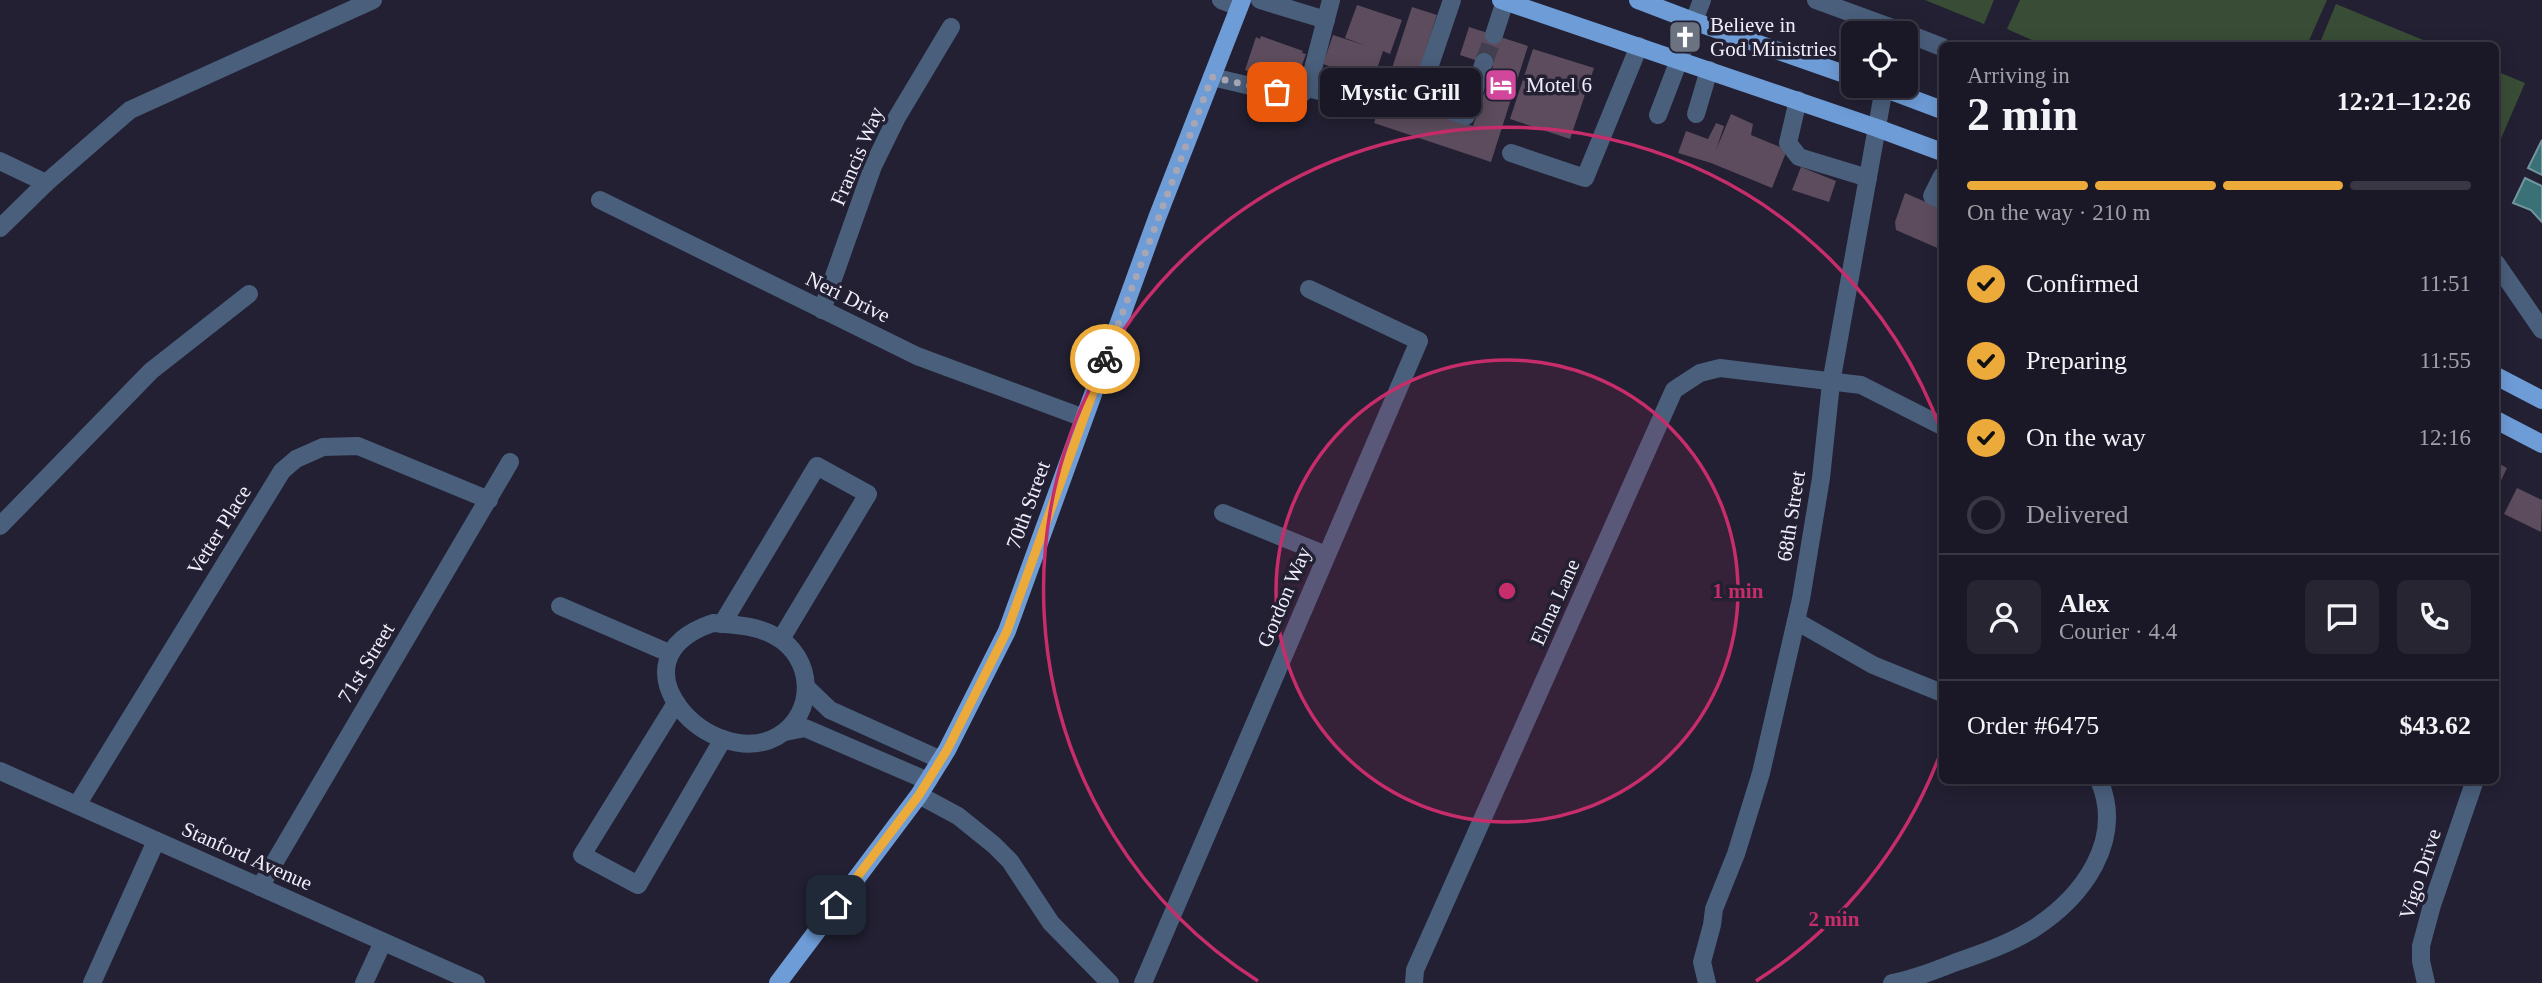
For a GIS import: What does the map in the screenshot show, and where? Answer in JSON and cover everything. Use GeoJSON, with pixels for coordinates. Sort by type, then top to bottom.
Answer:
{"type":"FeatureCollection","features":[{"type":"Feature","properties":{"kind":"main road"},"geometry":{"type":"LineString","coordinates":[[1639,0],[1841,73]]}},
{"type":"Feature","properties":{"kind":"main road"},"geometry":{"type":"LineString","coordinates":[[1503,1],[1679,59],[1939,151]]}},
{"type":"Feature","properties":{"kind":"main road","name":"70th Street"},"geometry":{"type":"LineString","coordinates":[[778,983],[923,788],[941,760],[1007,631],[1152,230],[1241,3]]}},
{"type":"Feature","properties":{"kind":"main road"},"geometry":{"type":"LineString","coordinates":[[1910,98],[1939,109]]}},
{"type":"Feature","properties":{"kind":"main road"},"geometry":{"type":"LineString","coordinates":[[2499,378],[2542,400]]}},
{"type":"Feature","properties":{"kind":"main road"},"geometry":{"type":"LineString","coordinates":[[2499,422],[2542,444]]}},
{"type":"Feature","properties":{"kind":"street"},"geometry":{"type":"LineString","coordinates":[[0,228],[46,183],[130,110],[373,0]]}},
{"type":"Feature","properties":{"kind":"street"},"geometry":{"type":"LineString","coordinates":[[1221,0],[1241,3]]}},
{"type":"Feature","properties":{"kind":"street"},"geometry":{"type":"LineString","coordinates":[[1259,0],[1326,20]]}},
{"type":"Feature","properties":{"kind":"street"},"geometry":{"type":"LineString","coordinates":[[1212,77],[1298,97],[1308,88],[1331,0]]}},
{"type":"Feature","properties":{"kind":"street"},"geometry":{"type":"LineString","coordinates":[[1452,0],[1418,100],[1466,116],[1484,62]]}},
{"type":"Feature","properties":{"kind":"street"},"geometry":{"type":"LineString","coordinates":[[1658,115],[1702,0]]}},
{"type":"Feature","properties":{"kind":"street"},"geometry":{"type":"LineString","coordinates":[[1816,0],[1873,21]]}},
{"type":"Feature","properties":{"kind":"street"},"geometry":{"type":"LineString","coordinates":[[1493,35],[1503,1]]}},
{"type":"Feature","properties":{"kind":"street","name":"Francis Way"},"geometry":{"type":"LineString","coordinates":[[822,310],[873,166],[896,119],[951,27]]}},
{"type":"Feature","properties":{"kind":"street"},"geometry":{"type":"LineString","coordinates":[[1918,38],[1939,46]]}},
{"type":"Feature","properties":{"kind":"street"},"geometry":{"type":"LineString","coordinates":[[1511,153],[1585,178],[1639,46]]}},
{"type":"Feature","properties":{"kind":"street"},"geometry":{"type":"LineString","coordinates":[[1696,114],[1709,70]]}},
{"type":"Feature","properties":{"kind":"street"},"geometry":{"type":"LineString","coordinates":[[1308,88],[1362,102]]}},
{"type":"Feature","properties":{"kind":"street","name":"68th Street"},"geometry":{"type":"LineString","coordinates":[[1707,983],[1702,962],[1714,909],[1736,854],[1761,773],[1796,621],[1821,478],[1831,383],[1877,128],[1880,98]]}},
{"type":"Feature","properties":{"kind":"street"},"geometry":{"type":"LineString","coordinates":[[1798,100],[1788,143],[1799,157],[1868,178]]}},
{"type":"Feature","properties":{"kind":"street"},"geometry":{"type":"LineString","coordinates":[[0,161],[46,183]]}},
{"type":"Feature","properties":{"kind":"street"},"geometry":{"type":"LineString","coordinates":[[1939,182],[1932,196],[1939,199]]}},
{"type":"Feature","properties":{"kind":"street","name":"Neri Drive"},"geometry":{"type":"LineString","coordinates":[[600,200],[917,356],[1084,418]]}},
{"type":"Feature","properties":{"kind":"street"},"geometry":{"type":"LineString","coordinates":[[2499,267],[2542,330]]}},
{"type":"Feature","properties":{"kind":"street","name":"Gordon Way"},"geometry":{"type":"LineString","coordinates":[[1143,983],[1419,341],[1309,289]]}},
{"type":"Feature","properties":{"kind":"street"},"geometry":{"type":"LineString","coordinates":[[0,526],[151,371],[249,294]]}},
{"type":"Feature","properties":{"kind":"street","name":"Elma Lane"},"geometry":{"type":"LineString","coordinates":[[1414,983],[1415,971],[1674,390],[1700,373],[1720,368],[1831,383]]}},
{"type":"Feature","properties":{"kind":"street"},"geometry":{"type":"LineString","coordinates":[[1831,383],[1861,385],[1939,424]]}},
{"type":"Feature","properties":{"kind":"street","name":"Vetter Place"},"geometry":{"type":"LineString","coordinates":[[77,805],[282,471],[296,459],[323,447],[358,446],[489,500]]}},
{"type":"Feature","properties":{"kind":"street","name":"71st Street"},"geometry":{"type":"LineString","coordinates":[[260,887],[510,461]]}},
{"type":"Feature","properties":{"kind":"street"},"geometry":{"type":"LineString","coordinates":[[722,624],[817,466],[868,494],[781,639]]}},
{"type":"Feature","properties":{"kind":"street"},"geometry":{"type":"LineString","coordinates":[[1223,513],[1326,555]]}},
{"type":"Feature","properties":{"kind":"street"},"geometry":{"type":"LineString","coordinates":[[560,606],[669,653]]}},
{"type":"Feature","properties":{"kind":"street"},"geometry":{"type":"LineString","coordinates":[[1796,621],[1873,665],[1939,692]]}},
{"type":"Feature","properties":{"kind":"street"},"geometry":{"type":"LineString","coordinates":[[785,732],[801,712],[807,688],[802,664],[796,653],[781,639],[760,629],[713,623],[695,629],[680,639],[669,653],[666,680],[676,703],[699,726],[723,739],[761,742],[785,732],[805,728],[923,788],[1010,861],[1051,923],[1110,983]]}},
{"type":"Feature","properties":{"kind":"street"},"geometry":{"type":"LineString","coordinates":[[807,688],[830,710],[941,760]]}},
{"type":"Feature","properties":{"kind":"street"},"geometry":{"type":"LineString","coordinates":[[676,703],[582,855],[638,885],[723,739]]}},
{"type":"Feature","properties":{"kind":"street","name":"Stanford Avenue"},"geometry":{"type":"LineString","coordinates":[[0,771],[477,983]]}},
{"type":"Feature","properties":{"kind":"street"},"geometry":{"type":"LineString","coordinates":[[1892,983],[1928,973],[2014,940],[2034,929],[2066,902],[2090,873],[2108,832],[2107,805],[2100,784]]}},
{"type":"Feature","properties":{"kind":"street","name":"Vigo Drive"},"geometry":{"type":"LineString","coordinates":[[2426,983],[2421,946],[2432,905],[2475,784]]}},
{"type":"Feature","properties":{"kind":"street"},"geometry":{"type":"LineString","coordinates":[[92,983],[156,841]]}},
{"type":"Feature","properties":{"kind":"street"},"geometry":{"type":"LineString","coordinates":[[364,983],[383,942]]}},
{"type":"Feature","properties":{"kind":"shaded area"},"geometry":{"type":"Polygon","coordinates":[[[1925,0],[1994,0],[1984,24],[1925,0]]]}},
{"type":"Feature","properties":{"kind":"shaded area"},"geometry":{"type":"Polygon","coordinates":[[[2020,0],[2327,0],[2308,42],[2036,42],[2007,29],[2020,0]]]}},
{"type":"Feature","properties":{"kind":"shaded area"},"geometry":{"type":"Polygon","coordinates":[[[2336,4],[2428,42],[2320,42],[2336,4]]]}},
{"type":"Feature","properties":{"kind":"shaded area"},"geometry":{"type":"Polygon","coordinates":[[[2499,72],[2525,83],[2499,143],[2499,72]]]}},
{"type":"Feature","properties":{"kind":"shaded area"},"geometry":{"type":"Polygon","coordinates":[[[2542,140],[2542,175],[2528,168],[2542,140]]]}},
{"type":"Feature","properties":{"kind":"shaded area"},"geometry":{"type":"Polygon","coordinates":[[[2525,178],[2542,186],[2542,222],[2531,210],[2513,203],[2525,178]]]}},
{"type":"Feature","properties":{"kind":"building"},"geometry":{"type":"Polygon","coordinates":[[[1357,5],[1402,20],[1390,54],[1383,51],[1373,81],[1323,64],[1333,35],[1367,46],[1345,38],[1357,5]]]}},
{"type":"Feature","properties":{"kind":"building","name":"Motel 6"},"geometry":{"type":"Polygon","coordinates":[[[1412,7],[1437,15],[1408,105],[1473,126],[1493,66],[1460,55],[1469,27],[1528,46],[1491,162],[1374,123],[1412,7]]]}},
{"type":"Feature","properties":{"kind":"building"},"geometry":{"type":"Polygon","coordinates":[[[1261,36],[1306,54],[1294,87],[1245,70],[1256,37],[1260,39],[1261,36]]]}},
{"type":"Feature","properties":{"kind":"building"},"geometry":{"type":"Polygon","coordinates":[[[1533,49],[1594,68],[1570,139],[1510,119],[1533,49]]]}},
{"type":"Feature","properties":{"kind":"building"},"geometry":{"type":"Polygon","coordinates":[[[1731,114],[1753,124],[1751,135],[1787,150],[1772,188],[1711,163],[1678,153],[1686,131],[1708,139],[1716,123],[1724,126],[1716,150],[1731,114]]]}},
{"type":"Feature","properties":{"kind":"building"},"geometry":{"type":"Polygon","coordinates":[[[1801,167],[1836,181],[1829,202],[1792,190],[1801,167]]]}},
{"type":"Feature","properties":{"kind":"building"},"geometry":{"type":"Polygon","coordinates":[[[1905,193],[1939,208],[1939,249],[1896,230],[1895,222],[1905,193]]]}},
{"type":"Feature","properties":{"kind":"building"},"geometry":{"type":"Polygon","coordinates":[[[2499,464],[2507,468],[2499,485],[2499,464]]]}},
{"type":"Feature","properties":{"kind":"building"},"geometry":{"type":"Polygon","coordinates":[[[2517,488],[2542,500],[2541,532],[2504,514],[2517,488]]]}},
{"type":"Feature","properties":{"kind":"tunnel"},"geometry":{"type":"LineString","coordinates":[[1484,62],[1494,35]]}},
{"type":"Feature","properties":{"kind":"way so far"},"geometry":{"type":"LineString","coordinates":[[1105,359],[1212,77],[1277,92]]}},
{"type":"Feature","properties":{"kind":"place","name":"Believe in God Ministries"},"geometry":{"type":"Point","coordinates":[1685,37]}},
{"type":"Feature","properties":{"kind":"place","name":"Motel 6"},"geometry":{"type":"Point","coordinates":[1501,85]}},
{"type":"Feature","properties":{"kind":"place","name":"Mystic Grill"},"geometry":{"type":"Point","coordinates":[1277,92]}},
{"type":"Feature","properties":{"kind":"route"},"geometry":{"type":"LineString","coordinates":[[836,905],[919,795],[947,750],[1007,631],[1105,359]]}}]}
